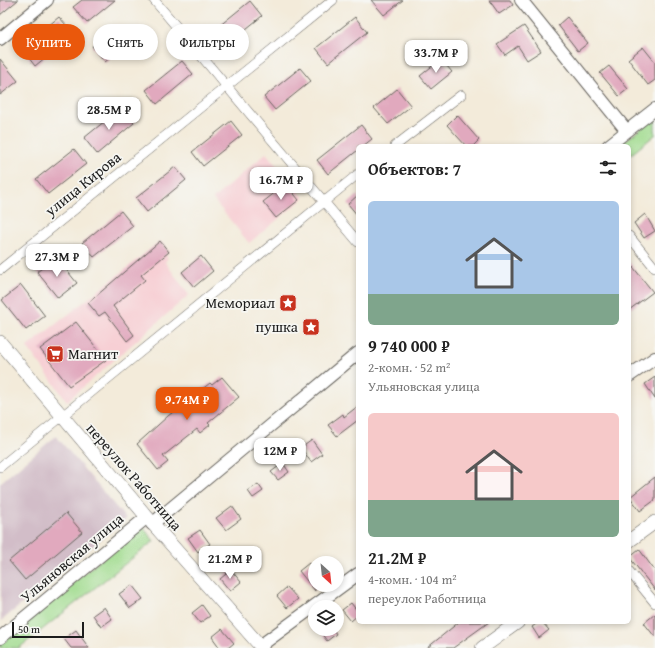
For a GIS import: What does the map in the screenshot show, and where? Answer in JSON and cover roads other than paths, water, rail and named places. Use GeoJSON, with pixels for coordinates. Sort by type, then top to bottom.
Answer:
{"type":"FeatureCollection","features":[{"type":"Feature","properties":{"kind":"main road","name":"переулок Работница"},"geometry":{"type":"LineString","coordinates":[[0,342],[61,417],[260,647]]}},
{"type":"Feature","properties":{"kind":"main road"},"geometry":{"type":"LineString","coordinates":[[631,540],[655,522]]}},
{"type":"Feature","properties":{"kind":"main road"},"geometry":{"type":"LineString","coordinates":[[482,648],[515,624]]}},
{"type":"Feature","properties":{"kind":"street"},"geometry":{"type":"LineString","coordinates":[[0,39],[47,0]]}},
{"type":"Feature","properties":{"kind":"street"},"geometry":{"type":"LineString","coordinates":[[154,0],[356,240]]}},
{"type":"Feature","properties":{"kind":"street","name":"улица Кирова"},"geometry":{"type":"LineString","coordinates":[[0,270],[333,0]]}},
{"type":"Feature","properties":{"kind":"street"},"geometry":{"type":"LineString","coordinates":[[521,0],[627,131]]}},
{"type":"Feature","properties":{"kind":"street"},"geometry":{"type":"LineString","coordinates":[[398,144],[461,94]]}},
{"type":"Feature","properties":{"kind":"street"},"geometry":{"type":"LineString","coordinates":[[611,144],[655,109]]}},
{"type":"Feature","properties":{"kind":"street"},"geometry":{"type":"LineString","coordinates":[[0,467],[356,176]]}},
{"type":"Feature","properties":{"kind":"street"},"geometry":{"type":"LineString","coordinates":[[631,238],[655,268]]}},
{"type":"Feature","properties":{"kind":"street","name":"Ульяновская улица"},"geometry":{"type":"LineString","coordinates":[[0,638],[356,355]]}},
{"type":"Feature","properties":{"kind":"street"},"geometry":{"type":"LineString","coordinates":[[631,375],[655,358]]}},
{"type":"Feature","properties":{"kind":"street"},"geometry":{"type":"LineString","coordinates":[[631,574],[655,603]]}},
{"type":"Feature","properties":{"kind":"street"},"geometry":{"type":"LineString","coordinates":[[260,647],[356,575]]}},
{"type":"Feature","properties":{"kind":"place","name":"Мемориал"},"geometry":{"type":"Point","coordinates":[288,303]}},
{"type":"Feature","properties":{"kind":"place","name":"пушка"},"geometry":{"type":"Point","coordinates":[311,327]}},
{"type":"Feature","properties":{"kind":"place","name":"Магнит"},"geometry":{"type":"Point","coordinates":[55,354]}}]}
